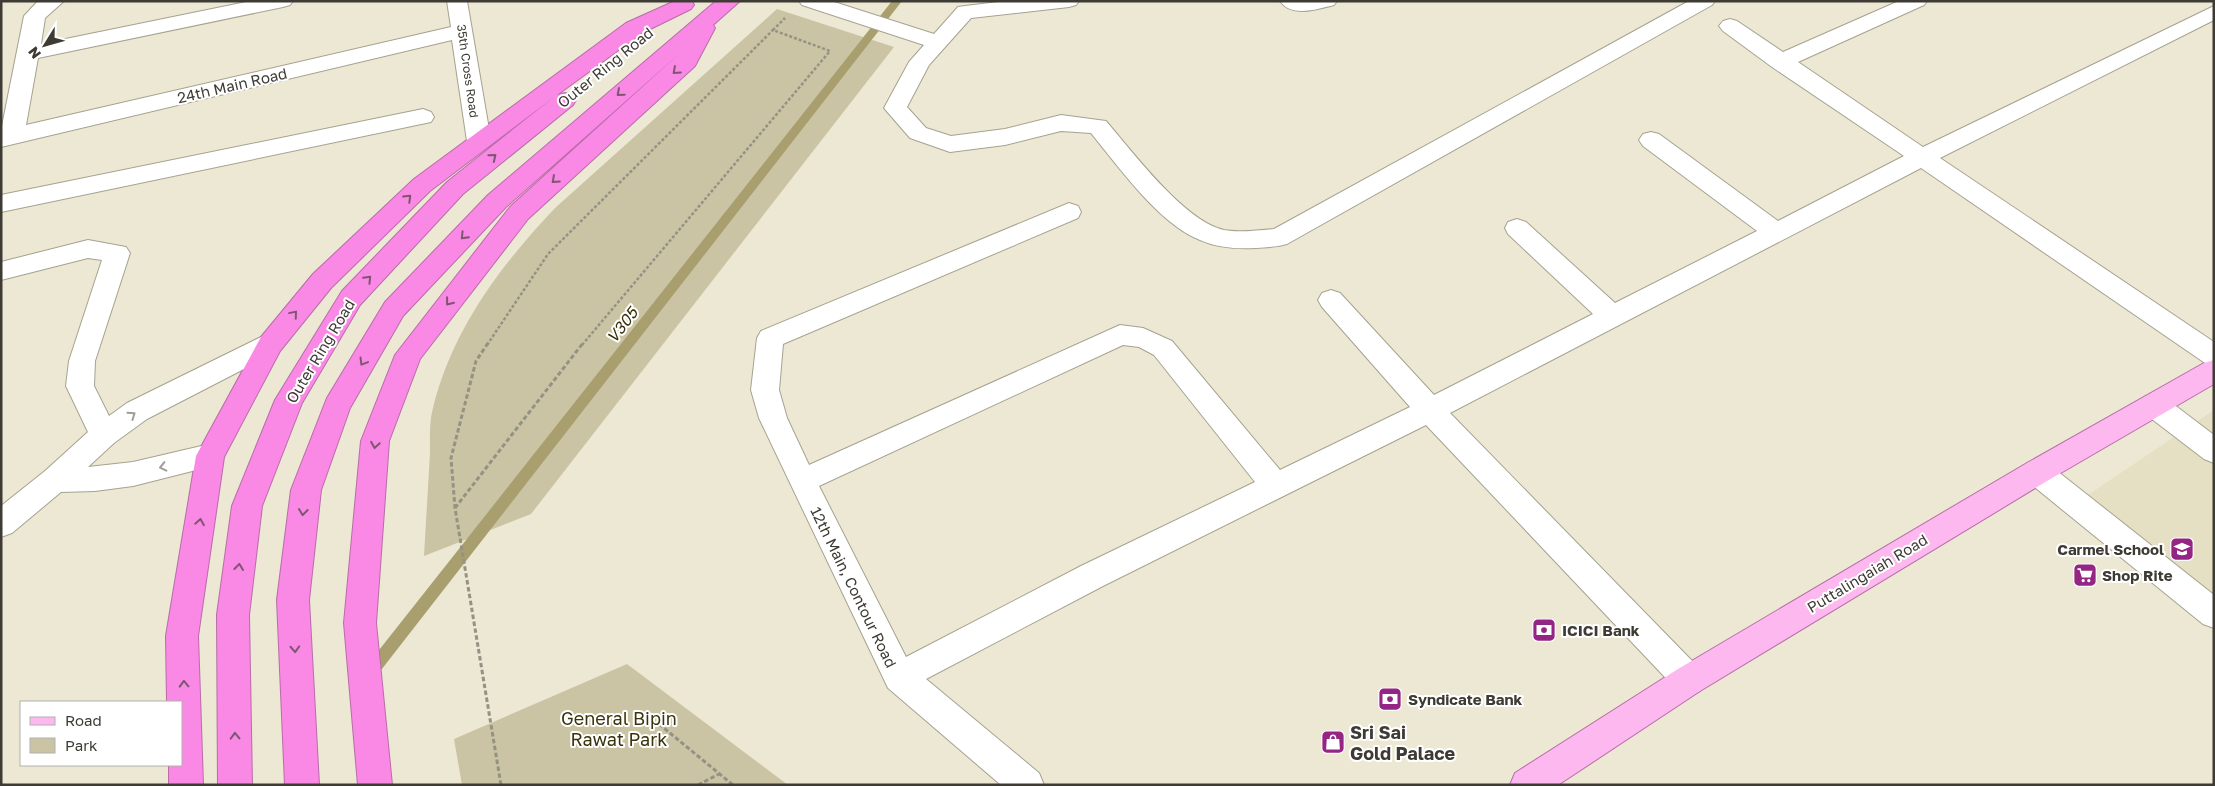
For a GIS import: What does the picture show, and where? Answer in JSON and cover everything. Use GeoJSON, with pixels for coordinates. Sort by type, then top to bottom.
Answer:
{"type":"FeatureCollection","features":[{"type":"Feature","properties":{"kind":"highway"},"geometry":{"type":"LineString","coordinates":[[186,785],[182,636],[210,456],[270,344],[330,274],[422,185],[634,28],[704,6]]}},
{"type":"Feature","properties":{"kind":"highway"},"geometry":{"type":"LineString","coordinates":[[375,785],[360,623],[375,441],[408,355],[519,213],[687,61],[704,6]]}},
{"type":"Feature","properties":{"kind":"highway","name":"Outer Ring Road"},"geometry":{"type":"LineString","coordinates":[[302,785],[293,600],[306,490],[336,406],[394,309],[497,201],[704,6]]}},
{"type":"Feature","properties":{"kind":"highway","name":"Outer Ring Road"},"geometry":{"type":"LineString","coordinates":[[235,785],[233,615],[247,506],[289,400],[351,298],[455,188],[704,6]]}},
{"type":"Feature","properties":{"kind":"main road","name":"Puttalingaiah Road"},"geometry":{"type":"LineString","coordinates":[[1527,785],[1690,680],[2037,472],[2214,371]]}},
{"type":"Feature","properties":{"kind":"street"},"geometry":{"type":"LineString","coordinates":[[7,137],[28,53],[35,16],[46,5],[54,1]]}},
{"type":"Feature","properties":{"kind":"street"},"geometry":{"type":"LineString","coordinates":[[28,53],[284,1]]}},
{"type":"Feature","properties":{"kind":"street","name":"35th Cross Road"},"geometry":{"type":"LineString","coordinates":[[458,1],[479,141]]}},
{"type":"Feature","properties":{"kind":"street"},"geometry":{"type":"LineString","coordinates":[[809,1],[938,42]]}},
{"type":"Feature","properties":{"kind":"street"},"geometry":{"type":"LineString","coordinates":[[1069,1],[965,12],[920,62],[895,108],[918,133],[950,144],[1005,137],[1061,124],[1098,126],[1157,193],[1193,227],[1224,239],[1278,238],[1705,1]]}},
{"type":"Feature","properties":{"kind":"street"},"geometry":{"type":"LineString","coordinates":[[1290,1],[1306,6],[1327,1]]}},
{"type":"Feature","properties":{"kind":"street"},"geometry":{"type":"LineString","coordinates":[[1780,62],[1917,1]]}},
{"type":"Feature","properties":{"kind":"street"},"geometry":{"type":"LineString","coordinates":[[899,677],[1092,576],[1430,410],[1776,232],[2214,12]]}},
{"type":"Feature","properties":{"kind":"street"},"geometry":{"type":"LineString","coordinates":[[1730,26],[1780,62],[2214,356]]}},
{"type":"Feature","properties":{"kind":"street","name":"24th Main Road"},"geometry":{"type":"LineString","coordinates":[[7,137],[463,32]]}},
{"type":"Feature","properties":{"kind":"street"},"geometry":{"type":"LineString","coordinates":[[1,204],[423,117]]}},
{"type":"Feature","properties":{"kind":"street"},"geometry":{"type":"LineString","coordinates":[[1651,140],[1776,232]]}},
{"type":"Feature","properties":{"kind":"street","name":"12th Main, Contour Road"},"geometry":{"type":"LineString","coordinates":[[1027,785],[899,677],[802,481],[773,418],[765,390],[770,338],[1069,212]]}},
{"type":"Feature","properties":{"kind":"street"},"geometry":{"type":"LineString","coordinates":[[1517,228],[1612,316]]}},
{"type":"Feature","properties":{"kind":"street"},"geometry":{"type":"LineString","coordinates":[[1,271],[88,249],[117,253],[82,361],[80,386],[104,434]]}},
{"type":"Feature","properties":{"kind":"street"},"geometry":{"type":"LineString","coordinates":[[1331,300],[1430,410],[1690,680]]}},
{"type":"Feature","properties":{"kind":"street"},"geometry":{"type":"LineString","coordinates":[[802,481],[1120,335],[1137,335],[1149,339],[1163,348],[1276,487]]}},
{"type":"Feature","properties":{"kind":"street"},"geometry":{"type":"LineString","coordinates":[[1,524],[55,480],[104,434],[137,410],[270,344]]}},
{"type":"Feature","properties":{"kind":"street"},"geometry":{"type":"LineString","coordinates":[[2154,406],[2214,450]]}},
{"type":"Feature","properties":{"kind":"street"},"geometry":{"type":"LineString","coordinates":[[55,480],[86,481],[122,477],[210,456]]}},
{"type":"Feature","properties":{"kind":"street"},"geometry":{"type":"LineString","coordinates":[[2037,472],[2214,614]]}},
{"type":"Feature","properties":{"kind":"path"},"geometry":{"type":"LineString","coordinates":[[501,785],[455,508],[451,458],[476,361],[548,254],[790,13]]}},
{"type":"Feature","properties":{"kind":"path"},"geometry":{"type":"LineString","coordinates":[[455,508],[577,351],[830,51],[773,30]]}},
{"type":"Feature","properties":{"kind":"path"},"geometry":{"type":"LineString","coordinates":[[659,724],[733,785]]}},
{"type":"Feature","properties":{"kind":"path"},"geometry":{"type":"LineString","coordinates":[[698,785],[719,774]]}},
{"type":"Feature","properties":{"kind":"shaded area","name":"Carmel School"},"geometry":{"type":"Polygon","coordinates":[[[2214,410],[2214,600],[2085,497],[2214,410]]]}},
{"type":"Feature","properties":{"kind":"green space"},"geometry":{"type":"Polygon","coordinates":[[[777,9],[894,47],[531,514],[424,556],[432,413],[441,379],[452,352],[481,300],[516,252],[555,208],[777,9]]]}},
{"type":"Feature","properties":{"kind":"green space","name":"General Bipin Rawat Park"},"geometry":{"type":"Polygon","coordinates":[[[627,664],[788,785],[462,785],[454,739],[627,664]]]}},
{"type":"Feature","properties":{"kind":"waterway","name":"V305"},"geometry":{"type":"LineString","coordinates":[[373,669],[897,1]]}},
{"type":"Feature","properties":{"kind":"place","name":"Carmel School"},"geometry":{"type":"Point","coordinates":[2182,549]}},
{"type":"Feature","properties":{"kind":"place","name":"Shop Rite"},"geometry":{"type":"Point","coordinates":[2085,575]}},
{"type":"Feature","properties":{"kind":"place","name":"ICICI Bank"},"geometry":{"type":"Point","coordinates":[1544,630]}},
{"type":"Feature","properties":{"kind":"place","name":"Syndicate Bank"},"geometry":{"type":"Point","coordinates":[1390,699]}},
{"type":"Feature","properties":{"kind":"place","name":"Sri Sai Gold Palace"},"geometry":{"type":"Point","coordinates":[1333,742]}}]}
